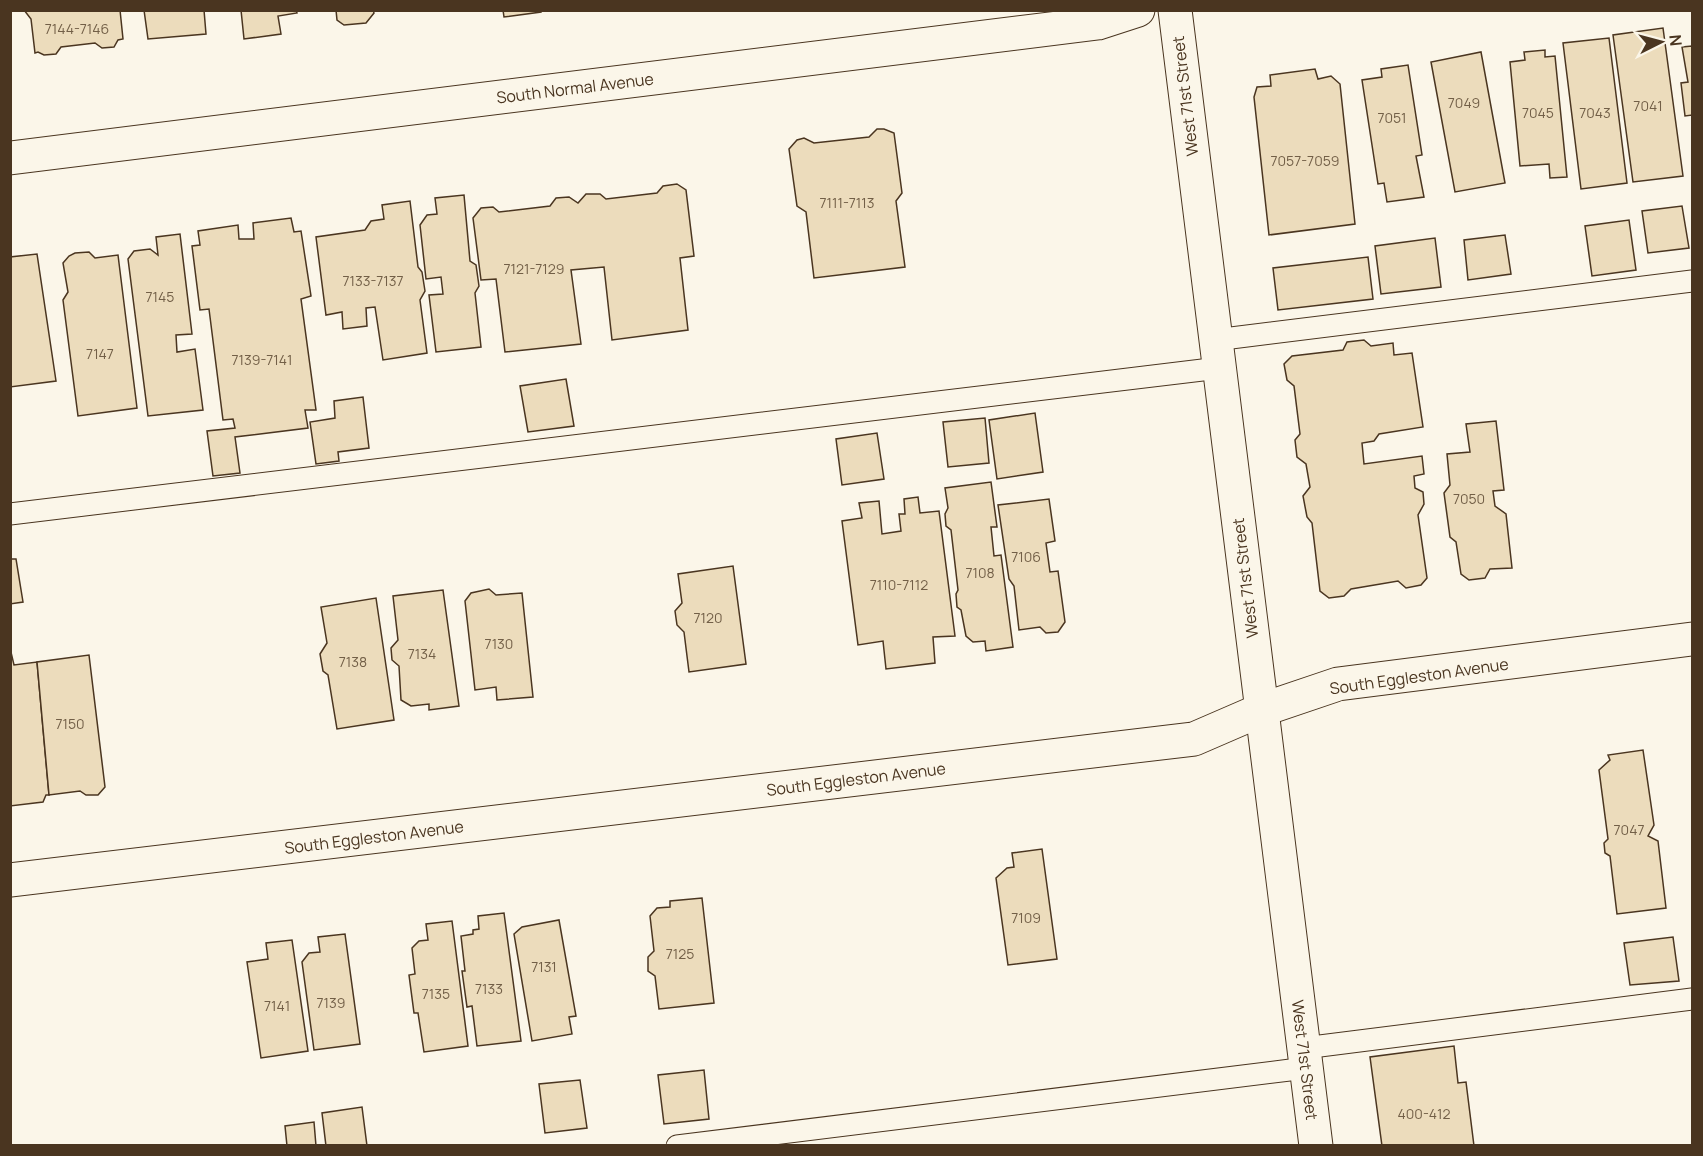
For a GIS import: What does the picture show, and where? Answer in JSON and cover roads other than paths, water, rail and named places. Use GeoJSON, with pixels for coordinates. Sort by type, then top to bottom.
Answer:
{"type":"FeatureCollection","features":[{"type":"Feature","properties":{"kind":"street","name":"South Normal Avenue"},"geometry":{"type":"LineString","coordinates":[[10,158],[1098,23],[1138,10]]}},
{"type":"Feature","properties":{"kind":"street","name":"West 71st Street"},"geometry":{"type":"LineString","coordinates":[[1175,10],[1316,1146]]}},
{"type":"Feature","properties":{"kind":"street","name":"South Eggleston Avenue"},"geometry":{"type":"LineString","coordinates":[[10,880],[1194,739],[1261,710],[1338,684],[1692,639]]}},
{"type":"Feature","properties":{"kind":"lane"},"geometry":{"type":"LineString","coordinates":[[10,514],[1217,354],[1692,280]]}},
{"type":"Feature","properties":{"kind":"lane"},"geometry":{"type":"LineString","coordinates":[[677,1146],[1305,1058],[1692,999]]}}]}
